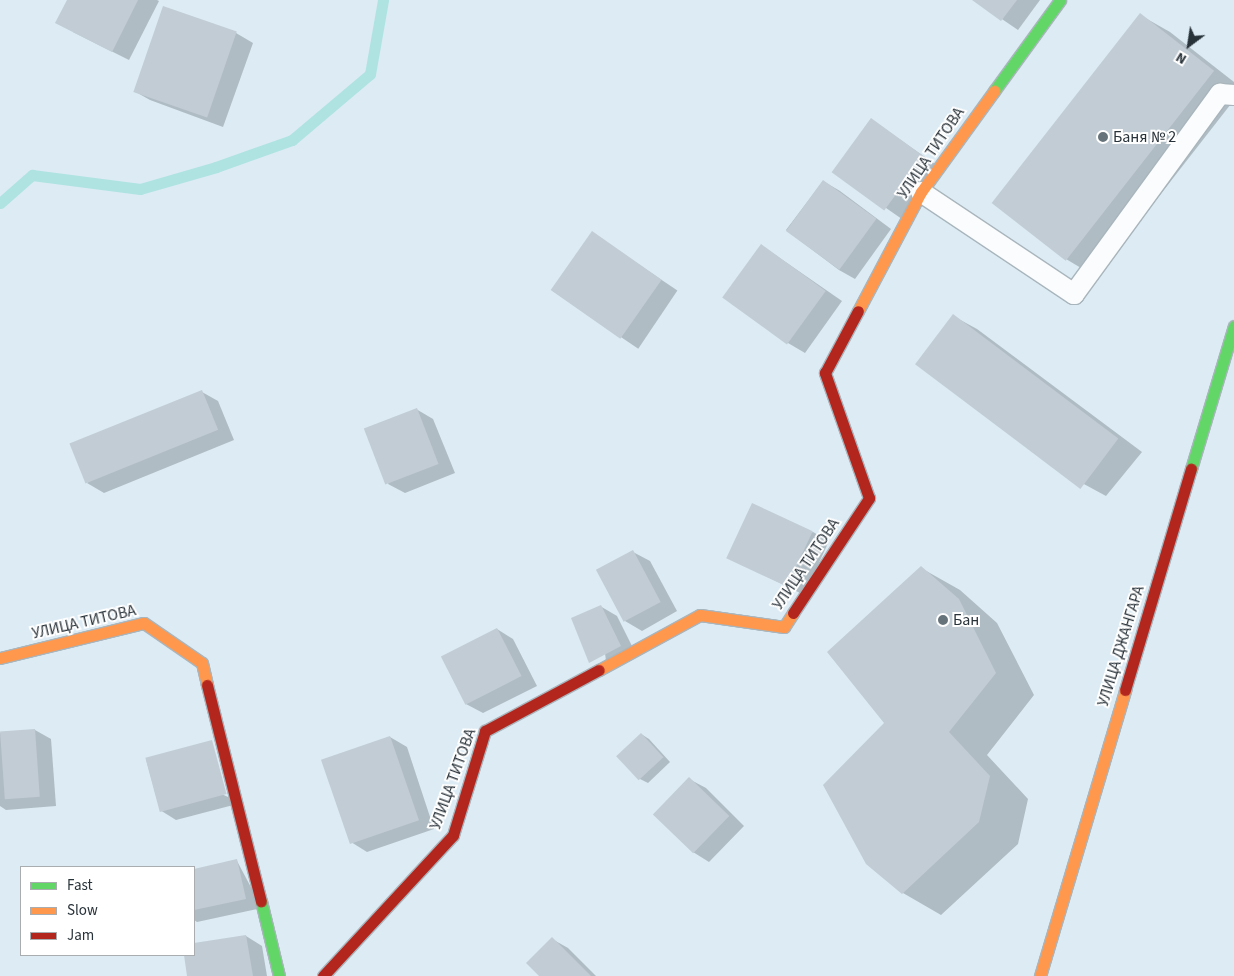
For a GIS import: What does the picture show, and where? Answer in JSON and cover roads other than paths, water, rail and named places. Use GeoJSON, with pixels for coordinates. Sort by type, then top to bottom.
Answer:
{"type":"FeatureCollection","features":[{"type":"Feature","properties":{"kind":"street","name":"УЛИЦА ТИТОВА"},"geometry":{"type":"LineString","coordinates":[[323,976],[453,835],[485,731],[700,614],[784,627],[869,498],[825,373],[921,192],[1060,0]]}},
{"type":"Feature","properties":{"kind":"street","name":"УЛИЦА ДЖАНГАРА"},"geometry":{"type":"LineString","coordinates":[[1040,976],[1234,326]]}},
{"type":"Feature","properties":{"kind":"street","name":"УЛИЦА ТИТОВА"},"geometry":{"type":"LineString","coordinates":[[0,658],[144,623],[202,663],[279,976]]}},
{"type":"Feature","properties":{"kind":"lane"},"geometry":{"type":"LineString","coordinates":[[921,192],[1074,294],[1220,94],[1234,95]]}},
{"type":"Feature","properties":{"kind":"waterway"},"geometry":{"type":"LineString","coordinates":[[0,203],[32,175],[140,189],[216,167],[292,140],[370,74],[383,0]]}},
{"type":"Feature","properties":{"kind":"place","name":"Баня № 2"},"geometry":{"type":"Point","coordinates":[1103,137]}},
{"type":"Feature","properties":{"kind":"place","name":"Бан"},"geometry":{"type":"Point","coordinates":[943,620]}}]}
